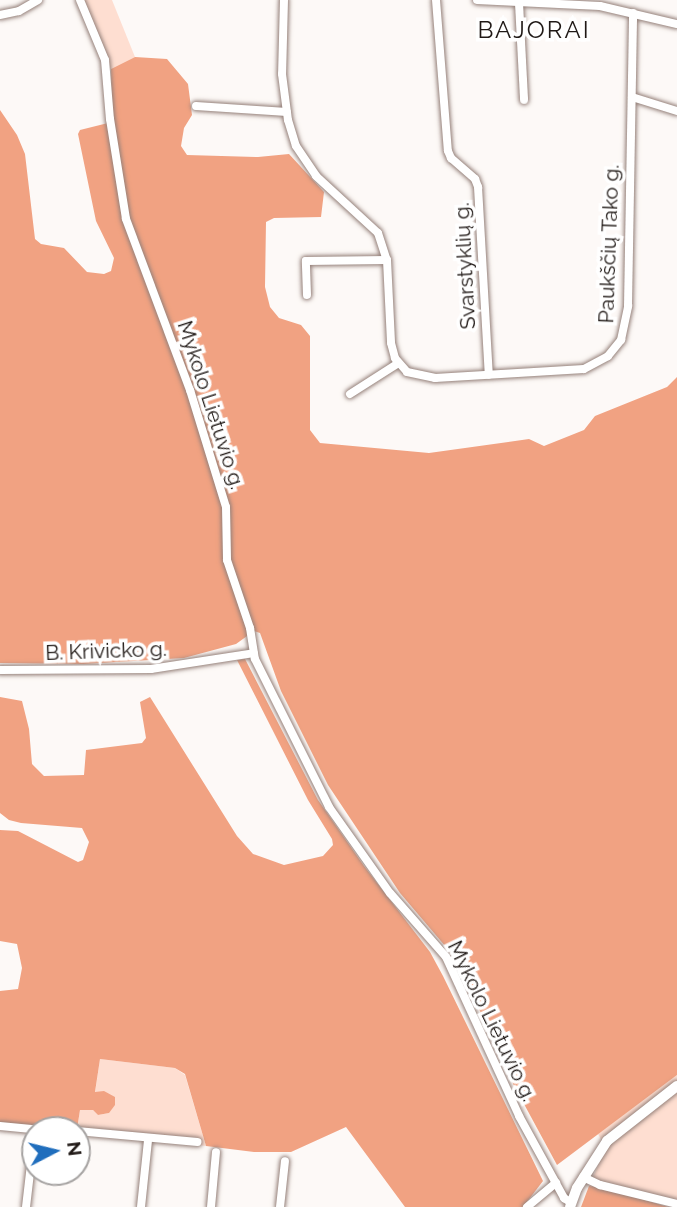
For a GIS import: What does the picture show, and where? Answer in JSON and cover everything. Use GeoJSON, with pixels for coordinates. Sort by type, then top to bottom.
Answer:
{"type":"FeatureCollection","features":[{"type":"Feature","properties":{"kind":"street"},"geometry":{"type":"LineString","coordinates":[[0,15],[19,11],[38,0]]}},
{"type":"Feature","properties":{"kind":"street","name":"Mykolo Lietuvio g."},"geometry":{"type":"LineString","coordinates":[[80,0],[105,60],[110,119],[126,219],[186,379],[226,507],[226,560],[250,628],[254,653],[302,757],[329,807],[390,893],[446,957],[519,1116],[570,1204]]}},
{"type":"Feature","properties":{"kind":"street"},"geometry":{"type":"LineString","coordinates":[[284,0],[282,74],[287,112],[296,146],[308,166],[371,224],[383,243],[387,260],[391,343],[397,364],[349,394]]}},
{"type":"Feature","properties":{"kind":"street","name":"Svarstyklių g."},"geometry":{"type":"LineString","coordinates":[[436,0],[448,151],[475,179],[478,187],[489,375]]}},
{"type":"Feature","properties":{"kind":"street"},"geometry":{"type":"LineString","coordinates":[[477,0],[588,3],[677,24]]}},
{"type":"Feature","properties":{"kind":"street"},"geometry":{"type":"LineString","coordinates":[[519,3],[524,100]]}},
{"type":"Feature","properties":{"kind":"street","name":"Paukščių Tako g."},"geometry":{"type":"LineString","coordinates":[[397,364],[407,372],[422,377],[584,369],[608,356],[621,340],[629,299],[633,13]]}},
{"type":"Feature","properties":{"kind":"street"},"geometry":{"type":"LineString","coordinates":[[632,97],[677,111]]}},
{"type":"Feature","properties":{"kind":"street"},"geometry":{"type":"LineString","coordinates":[[196,106],[287,112]]}},
{"type":"Feature","properties":{"kind":"street"},"geometry":{"type":"LineString","coordinates":[[307,295],[306,261],[387,260]]}},
{"type":"Feature","properties":{"kind":"street","name":"B. Krivicko g."},"geometry":{"type":"LineString","coordinates":[[0,670],[151,669],[254,653]]}},
{"type":"Feature","properties":{"kind":"street"},"geometry":{"type":"LineString","coordinates":[[570,1204],[583,1177],[616,1132],[677,1086]]}},
{"type":"Feature","properties":{"kind":"street"},"geometry":{"type":"LineString","coordinates":[[0,1126],[21,1128]]}},
{"type":"Feature","properties":{"kind":"street"},"geometry":{"type":"LineString","coordinates":[[91,1132],[148,1140],[198,1142]]}},
{"type":"Feature","properties":{"kind":"street"},"geometry":{"type":"LineString","coordinates":[[141,1207],[148,1140]]}},
{"type":"Feature","properties":{"kind":"street"},"geometry":{"type":"LineString","coordinates":[[211,1207],[216,1152]]}},
{"type":"Feature","properties":{"kind":"street"},"geometry":{"type":"LineString","coordinates":[[280,1207],[285,1161]]}},
{"type":"Feature","properties":{"kind":"street"},"geometry":{"type":"LineString","coordinates":[[583,1177],[600,1185],[677,1204]]}},
{"type":"Feature","properties":{"kind":"street"},"geometry":{"type":"LineString","coordinates":[[527,1207],[556,1183]]}},
{"type":"Feature","properties":{"kind":"street"},"geometry":{"type":"LineString","coordinates":[[26,1207],[28,1186]]}},
{"type":"Feature","properties":{"kind":"shaded area"},"geometry":{"type":"Polygon","coordinates":[[[82,0],[112,0],[135,57],[111,69],[82,0]]]}},
{"type":"Feature","properties":{"kind":"shaded area"},"geometry":{"type":"Polygon","coordinates":[[[135,57],[167,59],[188,84],[192,115],[184,128],[181,146],[187,155],[258,157],[289,154],[324,192],[321,217],[274,218],[266,222],[265,287],[270,307],[279,318],[301,325],[310,336],[310,430],[320,443],[429,453],[529,439],[544,446],[584,430],[595,416],[667,387],[677,377],[677,1075],[557,1165],[511,1080],[457,960],[400,893],[328,785],[281,691],[260,633],[254,631],[236,644],[184,658],[83,664],[0,663],[0,110],[17,135],[25,154],[35,239],[41,244],[64,248],[87,272],[104,274],[111,271],[114,258],[96,221],[78,134],[80,130],[112,122],[111,69],[135,57]]]}},
{"type":"Feature","properties":{"kind":"shaded area"},"geometry":{"type":"Polygon","coordinates":[[[245,659],[318,800],[364,866],[430,952],[443,976],[543,1181],[523,1207],[405,1207],[346,1127],[291,1152],[254,1152],[206,1146],[185,1074],[175,1068],[100,1059],[95,1092],[104,1091],[115,1097],[115,1105],[109,1113],[98,1115],[93,1110],[80,1110],[79,1116],[21,1116],[21,1125],[0,1123],[0,991],[18,989],[22,968],[17,944],[0,941],[0,830],[18,831],[78,862],[83,860],[89,842],[82,828],[21,823],[9,820],[0,813],[0,697],[22,701],[29,729],[32,764],[44,776],[84,775],[86,750],[142,743],[146,738],[140,702],[150,697],[237,836],[253,854],[284,865],[323,856],[333,845],[332,839],[308,800],[237,660],[245,659]]]}},
{"type":"Feature","properties":{"kind":"shaded area"},"geometry":{"type":"Polygon","coordinates":[[[100,1059],[175,1068],[185,1075],[206,1146],[91,1131],[91,1116],[79,1116],[80,1110],[93,1110],[98,1115],[109,1113],[95,1093],[100,1059]]]}},
{"type":"Feature","properties":{"kind":"shaded area"},"geometry":{"type":"Polygon","coordinates":[[[677,1075],[677,1207],[589,1186],[606,1148],[598,1134],[677,1075]]]}},
{"type":"Feature","properties":{"kind":"shaded area"},"geometry":{"type":"Polygon","coordinates":[[[589,1186],[606,1188],[668,1207],[581,1207],[589,1186]]]}},
{"type":"Feature","properties":{"kind":"district","name":"BAJORAI"},"geometry":{"type":"Point","coordinates":[534,30]}}]}
